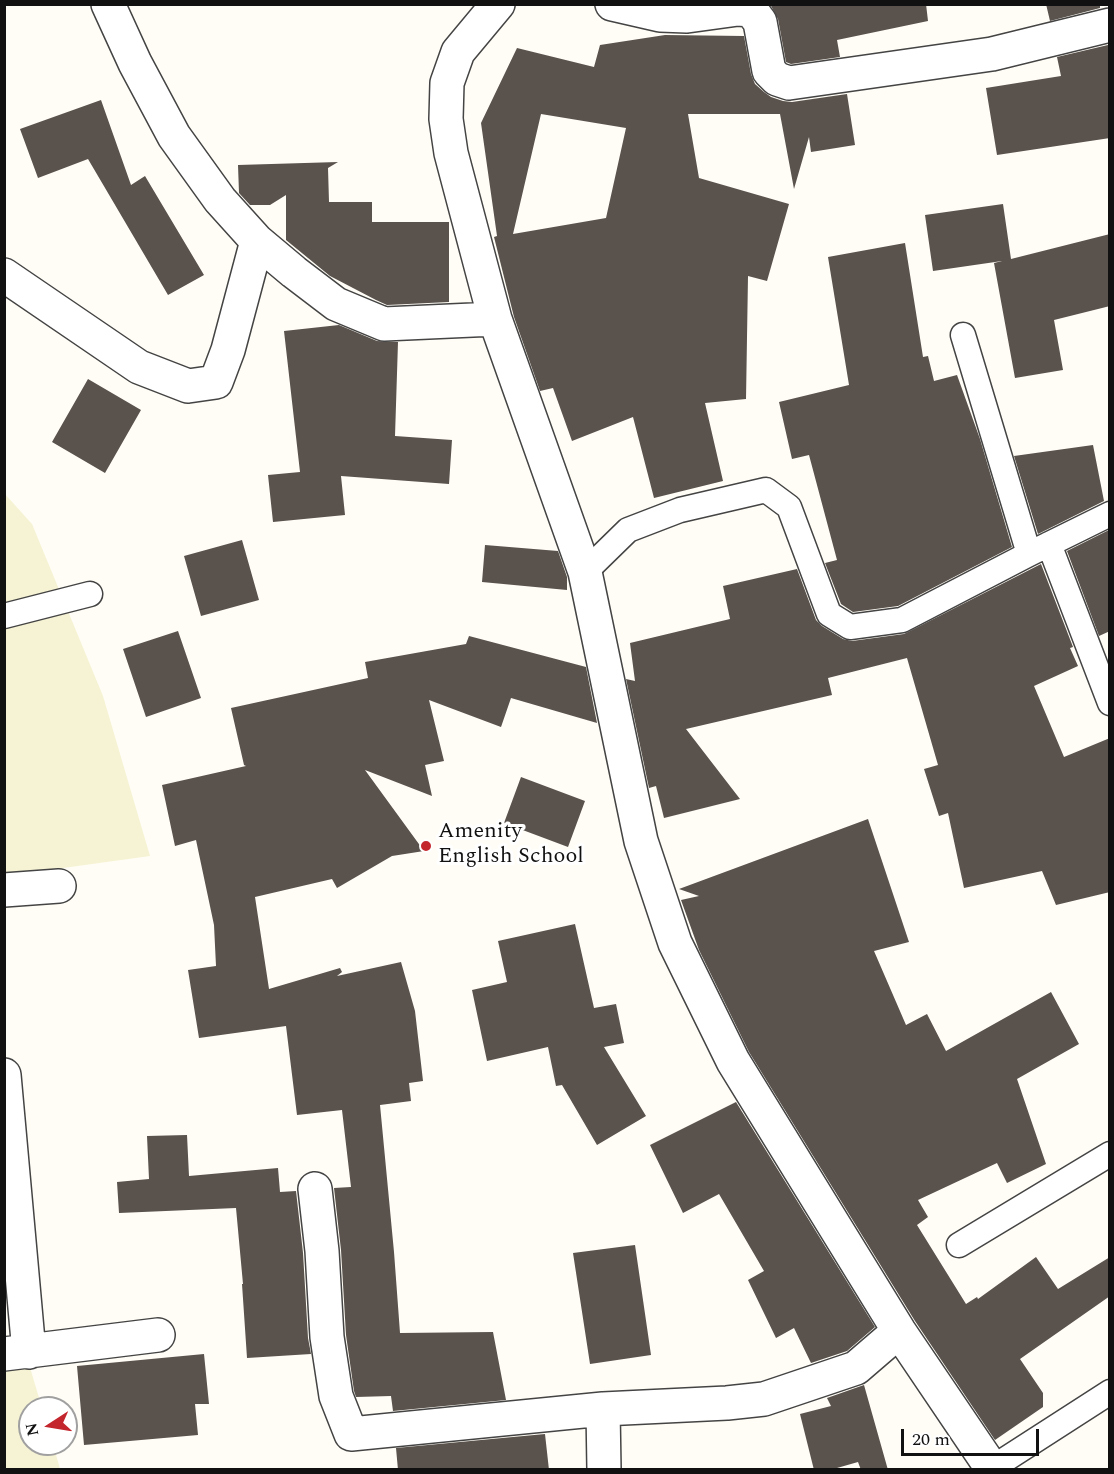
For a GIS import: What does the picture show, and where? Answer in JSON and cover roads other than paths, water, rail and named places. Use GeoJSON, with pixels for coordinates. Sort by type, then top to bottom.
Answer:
{"type":"FeatureCollection","features":[{"type":"Feature","properties":{"kind":"street"},"geometry":{"type":"LineString","coordinates":[[108,4],[135,63],[174,136],[220,200],[257,241],[294,272],[336,304],[384,324],[495,320]]}},
{"type":"Feature","properties":{"kind":"street"},"geometry":{"type":"LineString","coordinates":[[498,4],[458,52],[447,83],[446,119],[451,153],[495,320],[585,572],[641,841],[675,943],[733,1061],[899,1331],[992,1469]]}},
{"type":"Feature","properties":{"kind":"street"},"geometry":{"type":"LineString","coordinates":[[612,4],[660,15],[687,16],[738,9],[751,10],[760,22],[769,71],[777,79],[789,83],[992,54],[1110,25]]}},
{"type":"Feature","properties":{"kind":"street"},"geometry":{"type":"LineString","coordinates":[[4,275],[139,367],[188,386],[216,382],[228,350],[257,241]]}},
{"type":"Feature","properties":{"kind":"street"},"geometry":{"type":"LineString","coordinates":[[4,890],[59,886]]}},
{"type":"Feature","properties":{"kind":"street"},"geometry":{"type":"LineString","coordinates":[[4,1075],[17,1353],[158,1335]]}},
{"type":"Feature","properties":{"kind":"street"},"geometry":{"type":"LineString","coordinates":[[315,1189],[322,1251],[327,1337],[336,1396],[351,1434],[603,1409],[764,1399],[856,1368],[899,1331]]}},
{"type":"Feature","properties":{"kind":"street"},"geometry":{"type":"LineString","coordinates":[[603,1409],[604,1470]]}},
{"type":"Feature","properties":{"kind":"lane"},"geometry":{"type":"LineString","coordinates":[[963,336],[1039,549],[1110,703]]}},
{"type":"Feature","properties":{"kind":"lane"},"geometry":{"type":"LineString","coordinates":[[585,572],[628,530],[680,510],[766,490],[789,507],[829,614],[850,627],[902,620],[1110,514]]}},
{"type":"Feature","properties":{"kind":"lane"},"geometry":{"type":"LineString","coordinates":[[4,616],[90,594]]}},
{"type":"Feature","properties":{"kind":"lane"},"geometry":{"type":"LineString","coordinates":[[959,1245],[1110,1154]]}},
{"type":"Feature","properties":{"kind":"lane"},"geometry":{"type":"LineString","coordinates":[[992,1469],[1110,1392]]}},
{"type":"Feature","properties":{"kind":"place","name":"Amenity English School"},"geometry":{"type":"Point","coordinates":[426,846]}}]}
